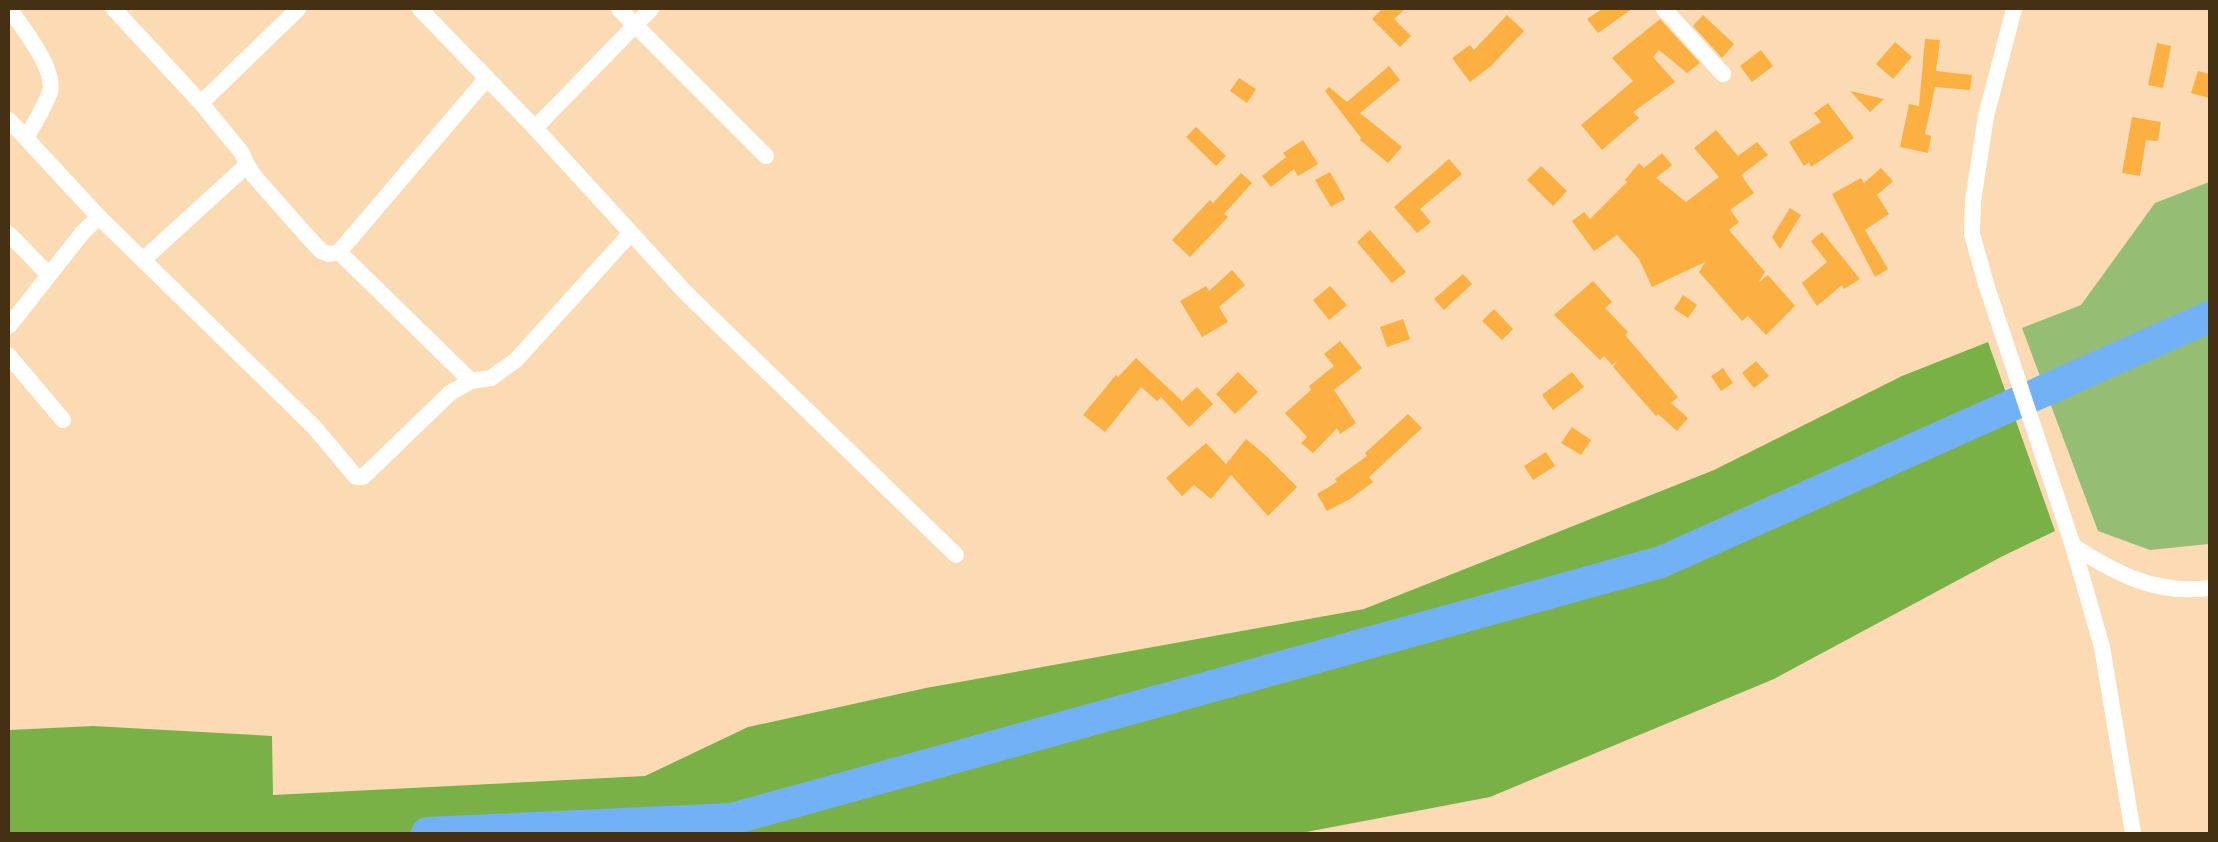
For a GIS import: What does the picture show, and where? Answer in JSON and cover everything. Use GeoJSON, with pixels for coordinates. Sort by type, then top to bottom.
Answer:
{"type":"FeatureCollection","features":[{"type":"Feature","properties":{"kind":"street"},"geometry":{"type":"LineString","coordinates":[[10,9],[49,70],[51,82],[50,92],[27,137]]}},
{"type":"Feature","properties":{"kind":"street"},"geometry":{"type":"LineString","coordinates":[[114,9],[201,103],[242,153],[246,165],[321,251],[329,254],[339,252],[487,78]]}},
{"type":"Feature","properties":{"kind":"street"},"geometry":{"type":"LineString","coordinates":[[201,103],[298,9]]}},
{"type":"Feature","properties":{"kind":"street"},"geometry":{"type":"LineString","coordinates":[[420,9],[535,128],[684,292],[956,555]]}},
{"type":"Feature","properties":{"kind":"street"},"geometry":{"type":"LineString","coordinates":[[619,9],[766,156]]}},
{"type":"Feature","properties":{"kind":"street"},"geometry":{"type":"LineString","coordinates":[[535,128],[651,9]]}},
{"type":"Feature","properties":{"kind":"street"},"geometry":{"type":"LineString","coordinates":[[1664,9],[1722,74]]}},
{"type":"Feature","properties":{"kind":"street"},"geometry":{"type":"LineString","coordinates":[[2014,9],[1986,116],[1973,201],[1972,234],[1986,284],[2073,546],[2102,648],[2133,833]]}},
{"type":"Feature","properties":{"kind":"street"},"geometry":{"type":"LineString","coordinates":[[9,120],[27,137],[99,217],[315,428],[356,477],[363,477],[450,393],[471,381],[491,378],[516,360],[631,233]]}},
{"type":"Feature","properties":{"kind":"street"},"geometry":{"type":"LineString","coordinates":[[143,260],[246,165]]}},
{"type":"Feature","properties":{"kind":"street"},"geometry":{"type":"LineString","coordinates":[[9,326],[84,232],[99,217]]}},
{"type":"Feature","properties":{"kind":"street"},"geometry":{"type":"LineString","coordinates":[[9,234],[49,275]]}},
{"type":"Feature","properties":{"kind":"street"},"geometry":{"type":"LineString","coordinates":[[339,252],[471,381]]}},
{"type":"Feature","properties":{"kind":"street"},"geometry":{"type":"LineString","coordinates":[[9,356],[63,420]]}},
{"type":"Feature","properties":{"kind":"street"},"geometry":{"type":"LineString","coordinates":[[2073,546],[2111,570],[2158,587],[2192,590],[2209,588]]}},
{"type":"Feature","properties":{"kind":"green space"},"geometry":{"type":"Polygon","coordinates":[[[2209,182],[2209,544],[2150,550],[2098,531],[2022,328],[2081,305],[2155,203],[2209,182]]]}},
{"type":"Feature","properties":{"kind":"green space"},"geometry":{"type":"Polygon","coordinates":[[[1988,342],[2055,531],[2001,557],[1774,679],[1490,797],[1301,833],[9,833],[9,730],[93,726],[272,736],[273,795],[645,776],[748,727],[926,688],[1364,609],[1714,470],[1902,376],[1988,342]]]}},
{"type":"Feature","properties":{"kind":"building"},"geometry":{"type":"Polygon","coordinates":[[[1382,9],[1405,9],[1394,19],[1411,36],[1400,47],[1372,19],[1382,9]]]}},
{"type":"Feature","properties":{"kind":"building"},"geometry":{"type":"Polygon","coordinates":[[[1602,9],[1632,9],[1598,33],[1587,19],[1602,9]]]}},
{"type":"Feature","properties":{"kind":"building"},"geometry":{"type":"Polygon","coordinates":[[[1507,15],[1524,31],[1491,66],[1470,82],[1452,58],[1470,45],[1474,50],[1507,15]]]}},
{"type":"Feature","properties":{"kind":"building"},"geometry":{"type":"Polygon","coordinates":[[[1703,15],[1734,44],[1722,58],[1693,26],[1703,15]]]}},
{"type":"Feature","properties":{"kind":"building"},"geometry":{"type":"Polygon","coordinates":[[[1660,19],[1700,63],[1687,73],[1659,50],[1653,57],[1675,82],[1633,112],[1639,118],[1602,150],[1581,125],[1633,81],[1612,58],[1660,19]]]}},
{"type":"Feature","properties":{"kind":"building"},"geometry":{"type":"Polygon","coordinates":[[[1925,39],[1940,40],[1936,71],[1972,75],[1970,90],[1935,87],[1925,134],[1931,136],[1928,153],[1900,147],[1909,104],[1919,106],[1925,39]]]}},
{"type":"Feature","properties":{"kind":"building"},"geometry":{"type":"Polygon","coordinates":[[[1895,42],[1912,57],[1893,79],[1876,64],[1895,42]]]}},
{"type":"Feature","properties":{"kind":"building"},"geometry":{"type":"Polygon","coordinates":[[[2157,43],[2171,46],[2163,88],[2148,85],[2157,43]]]}},
{"type":"Feature","properties":{"kind":"building"},"geometry":{"type":"Polygon","coordinates":[[[1761,50],[1773,66],[1752,82],[1740,66],[1761,50]]]}},
{"type":"Feature","properties":{"kind":"building"},"geometry":{"type":"Polygon","coordinates":[[[1389,66],[1400,80],[1360,113],[1402,147],[1388,163],[1360,140],[1361,138],[1325,91],[1329,87],[1347,102],[1389,66]]]}},
{"type":"Feature","properties":{"kind":"building"},"geometry":{"type":"Polygon","coordinates":[[[2198,71],[2209,74],[2209,98],[2191,93],[2198,71]]]}},
{"type":"Feature","properties":{"kind":"building"},"geometry":{"type":"Polygon","coordinates":[[[1239,78],[1256,89],[1247,103],[1230,91],[1239,78]]]}},
{"type":"Feature","properties":{"kind":"building"},"geometry":{"type":"Polygon","coordinates":[[[1850,91],[1884,99],[1870,112],[1850,91]]]}},
{"type":"Feature","properties":{"kind":"building"},"geometry":{"type":"Polygon","coordinates":[[[1828,103],[1854,138],[1811,167],[1809,162],[1804,166],[1789,142],[1821,122],[1814,113],[1828,103]]]}},
{"type":"Feature","properties":{"kind":"building"},"geometry":{"type":"Polygon","coordinates":[[[2132,117],[2161,122],[2158,141],[2146,140],[2140,176],[2122,173],[2132,117]]]}},
{"type":"Feature","properties":{"kind":"building"},"geometry":{"type":"Polygon","coordinates":[[[1196,127],[1226,156],[1216,166],[1186,137],[1196,127]]]}},
{"type":"Feature","properties":{"kind":"building"},"geometry":{"type":"Polygon","coordinates":[[[1716,130],[1738,156],[1757,142],[1768,155],[1741,175],[1754,193],[1730,210],[1739,222],[1729,230],[1765,272],[1758,283],[1768,275],[1795,306],[1766,335],[1748,316],[1742,321],[1699,272],[1705,262],[1652,287],[1639,259],[1617,235],[1594,251],[1572,221],[1584,212],[1590,219],[1627,182],[1625,180],[1639,163],[1644,168],[1662,153],[1672,165],[1656,178],[1686,202],[1719,177],[1694,148],[1716,130]]]}},
{"type":"Feature","properties":{"kind":"building"},"geometry":{"type":"Polygon","coordinates":[[[1303,140],[1318,164],[1298,176],[1294,169],[1271,187],[1262,176],[1286,157],[1283,153],[1303,140]]]}},
{"type":"Feature","properties":{"kind":"building"},"geometry":{"type":"Polygon","coordinates":[[[1449,159],[1462,174],[1420,209],[1431,222],[1417,233],[1394,207],[1449,159]]]}},
{"type":"Feature","properties":{"kind":"building"},"geometry":{"type":"Polygon","coordinates":[[[1541,166],[1567,191],[1553,206],[1527,180],[1541,166]]]}},
{"type":"Feature","properties":{"kind":"building"},"geometry":{"type":"Polygon","coordinates":[[[1881,168],[1893,181],[1877,195],[1889,214],[1865,230],[1888,269],[1875,277],[1832,194],[1861,178],[1864,183],[1881,168]]]}},
{"type":"Feature","properties":{"kind":"building"},"geometry":{"type":"Polygon","coordinates":[[[1330,172],[1345,199],[1331,207],[1315,180],[1330,172]]]}},
{"type":"Feature","properties":{"kind":"building"},"geometry":{"type":"Polygon","coordinates":[[[1241,173],[1252,183],[1224,214],[1228,217],[1190,257],[1172,240],[1210,200],[1213,203],[1241,173]]]}},
{"type":"Feature","properties":{"kind":"building"},"geometry":{"type":"Polygon","coordinates":[[[1790,208],[1801,215],[1780,249],[1772,237],[1790,208]]]}},
{"type":"Feature","properties":{"kind":"building"},"geometry":{"type":"Polygon","coordinates":[[[1370,230],[1406,272],[1392,283],[1357,242],[1370,230]]]}},
{"type":"Feature","properties":{"kind":"building"},"geometry":{"type":"Polygon","coordinates":[[[1822,232],[1860,279],[1844,289],[1842,285],[1817,306],[1802,283],[1827,262],[1811,241],[1822,232]]]}},
{"type":"Feature","properties":{"kind":"building"},"geometry":{"type":"Polygon","coordinates":[[[1232,270],[1245,285],[1219,307],[1228,322],[1202,337],[1180,301],[1206,286],[1209,291],[1232,270]]]}},
{"type":"Feature","properties":{"kind":"building"},"geometry":{"type":"Polygon","coordinates":[[[1463,274],[1472,284],[1444,310],[1434,299],[1463,274]]]}},
{"type":"Feature","properties":{"kind":"building"},"geometry":{"type":"Polygon","coordinates":[[[1593,281],[1612,302],[1605,308],[1628,332],[1625,335],[1678,397],[1671,403],[1688,418],[1677,431],[1658,414],[1656,416],[1613,367],[1617,361],[1612,365],[1604,356],[1600,360],[1554,315],[1593,281]]]}},
{"type":"Feature","properties":{"kind":"building"},"geometry":{"type":"Polygon","coordinates":[[[1330,286],[1347,305],[1329,320],[1313,300],[1330,286]]]}},
{"type":"Feature","properties":{"kind":"building"},"geometry":{"type":"Polygon","coordinates":[[[1683,295],[1697,305],[1688,318],[1674,309],[1683,295]]]}},
{"type":"Feature","properties":{"kind":"building"},"geometry":{"type":"Polygon","coordinates":[[[1494,309],[1513,329],[1502,340],[1482,321],[1494,309]]]}},
{"type":"Feature","properties":{"kind":"building"},"geometry":{"type":"Polygon","coordinates":[[[1403,319],[1410,339],[1387,347],[1380,327],[1403,319]]]}},
{"type":"Feature","properties":{"kind":"building"},"geometry":{"type":"Polygon","coordinates":[[[1340,341],[1362,368],[1334,390],[1356,423],[1340,434],[1337,428],[1313,453],[1301,443],[1307,437],[1285,413],[1311,390],[1309,386],[1334,366],[1324,354],[1340,341]]]}},
{"type":"Feature","properties":{"kind":"building"},"geometry":{"type":"Polygon","coordinates":[[[1136,358],[1182,401],[1197,387],[1213,404],[1189,427],[1161,397],[1157,401],[1141,387],[1105,432],[1083,415],[1116,375],[1118,377],[1136,358]]]}},
{"type":"Feature","properties":{"kind":"building"},"geometry":{"type":"Polygon","coordinates":[[[1756,361],[1769,376],[1754,388],[1742,373],[1756,361]]]}},
{"type":"Feature","properties":{"kind":"building"},"geometry":{"type":"Polygon","coordinates":[[[1723,368],[1733,383],[1721,391],[1711,376],[1723,368]]]}},
{"type":"Feature","properties":{"kind":"building"},"geometry":{"type":"Polygon","coordinates":[[[1238,372],[1258,392],[1235,414],[1216,394],[1238,372]]]}},
{"type":"Feature","properties":{"kind":"building"},"geometry":{"type":"Polygon","coordinates":[[[1572,372],[1584,387],[1553,410],[1542,395],[1572,372]]]}},
{"type":"Feature","properties":{"kind":"building"},"geometry":{"type":"Polygon","coordinates":[[[1408,414],[1422,428],[1369,477],[1373,482],[1350,499],[1327,511],[1317,494],[1337,482],[1335,479],[1367,456],[1365,453],[1408,414]]]}},
{"type":"Feature","properties":{"kind":"building"},"geometry":{"type":"Polygon","coordinates":[[[1572,427],[1591,440],[1581,455],[1561,443],[1572,427]]]}},
{"type":"Feature","properties":{"kind":"building"},"geometry":{"type":"Polygon","coordinates":[[[1246,439],[1297,487],[1268,516],[1231,475],[1211,499],[1194,485],[1182,496],[1166,478],[1206,443],[1226,464],[1246,439]]]}},
{"type":"Feature","properties":{"kind":"building"},"geometry":{"type":"Polygon","coordinates":[[[1546,452],[1555,466],[1533,480],[1524,466],[1546,452]]]}},
{"type":"Feature","properties":{"kind":"waterway"},"geometry":{"type":"LineString","coordinates":[[427,833],[732,819],[1661,562],[2209,317]]}}]}
